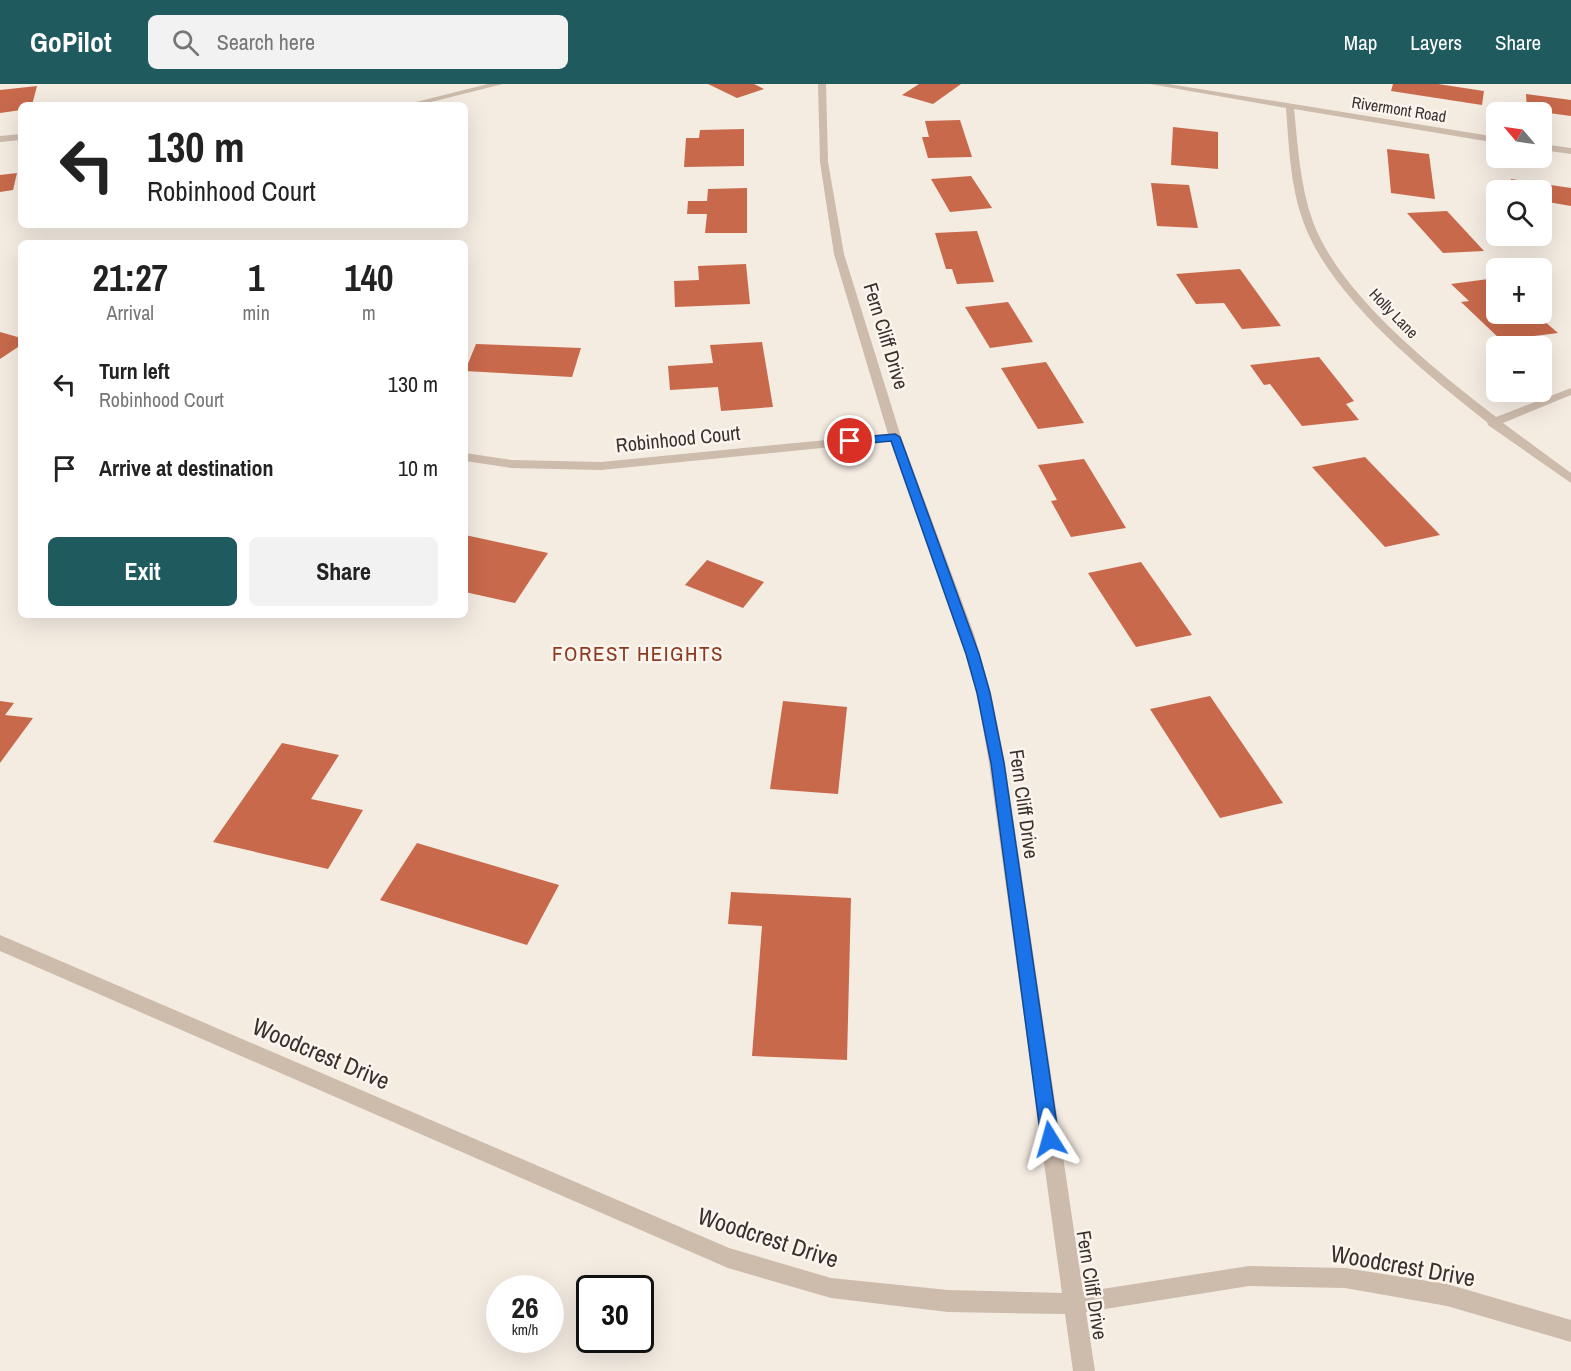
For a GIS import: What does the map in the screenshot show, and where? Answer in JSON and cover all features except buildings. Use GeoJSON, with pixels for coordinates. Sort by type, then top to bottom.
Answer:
{"type":"FeatureCollection","features":[{"type":"Feature","properties":{"kind":"street"},"geometry":{"type":"LineString","coordinates":[[421,102],[499,84]]}},
{"type":"Feature","properties":{"kind":"street","name":"Fern Cliff Drive"},"geometry":{"type":"LineString","coordinates":[[822,84],[824,162],[839,254],[895,437],[967,634],[986,704],[998,763],[1072,1304],[1084,1371]]}},
{"type":"Feature","properties":{"kind":"street","name":"Rivermont Road"},"geometry":{"type":"LineString","coordinates":[[1154,84],[1486,138]]}},
{"type":"Feature","properties":{"kind":"street","name":"Holly Lane"},"geometry":{"type":"LineString","coordinates":[[1290,106],[1298,189],[1314,238],[1358,298],[1444,383],[1492,423],[1571,479]]}},
{"type":"Feature","properties":{"kind":"street"},"geometry":{"type":"LineString","coordinates":[[0,139],[18,137]]}},
{"type":"Feature","properties":{"kind":"street"},"geometry":{"type":"LineString","coordinates":[[1552,148],[1571,151]]}},
{"type":"Feature","properties":{"kind":"street"},"geometry":{"type":"LineString","coordinates":[[1492,423],[1571,391]]}},
{"type":"Feature","properties":{"kind":"street","name":"Robinhood Court"},"geometry":{"type":"LineString","coordinates":[[468,457],[522,465],[601,466],[895,437]]}},
{"type":"Feature","properties":{"kind":"street","name":"Woodcrest Drive"},"geometry":{"type":"LineString","coordinates":[[0,944],[728,1258],[831,1288],[948,1301],[1072,1304],[1249,1276],[1345,1278],[1447,1295],[1571,1331]]}},
{"type":"Feature","properties":{"kind":"district","name":"FOREST HEIGHTS"},"geometry":{"type":"Point","coordinates":[638,654]}},
{"type":"Feature","properties":{"kind":"route"},"geometry":{"type":"LineString","coordinates":[[850,441],[895,437],[973,654],[984,693],[998,763],[1050,1139]]}}]}
